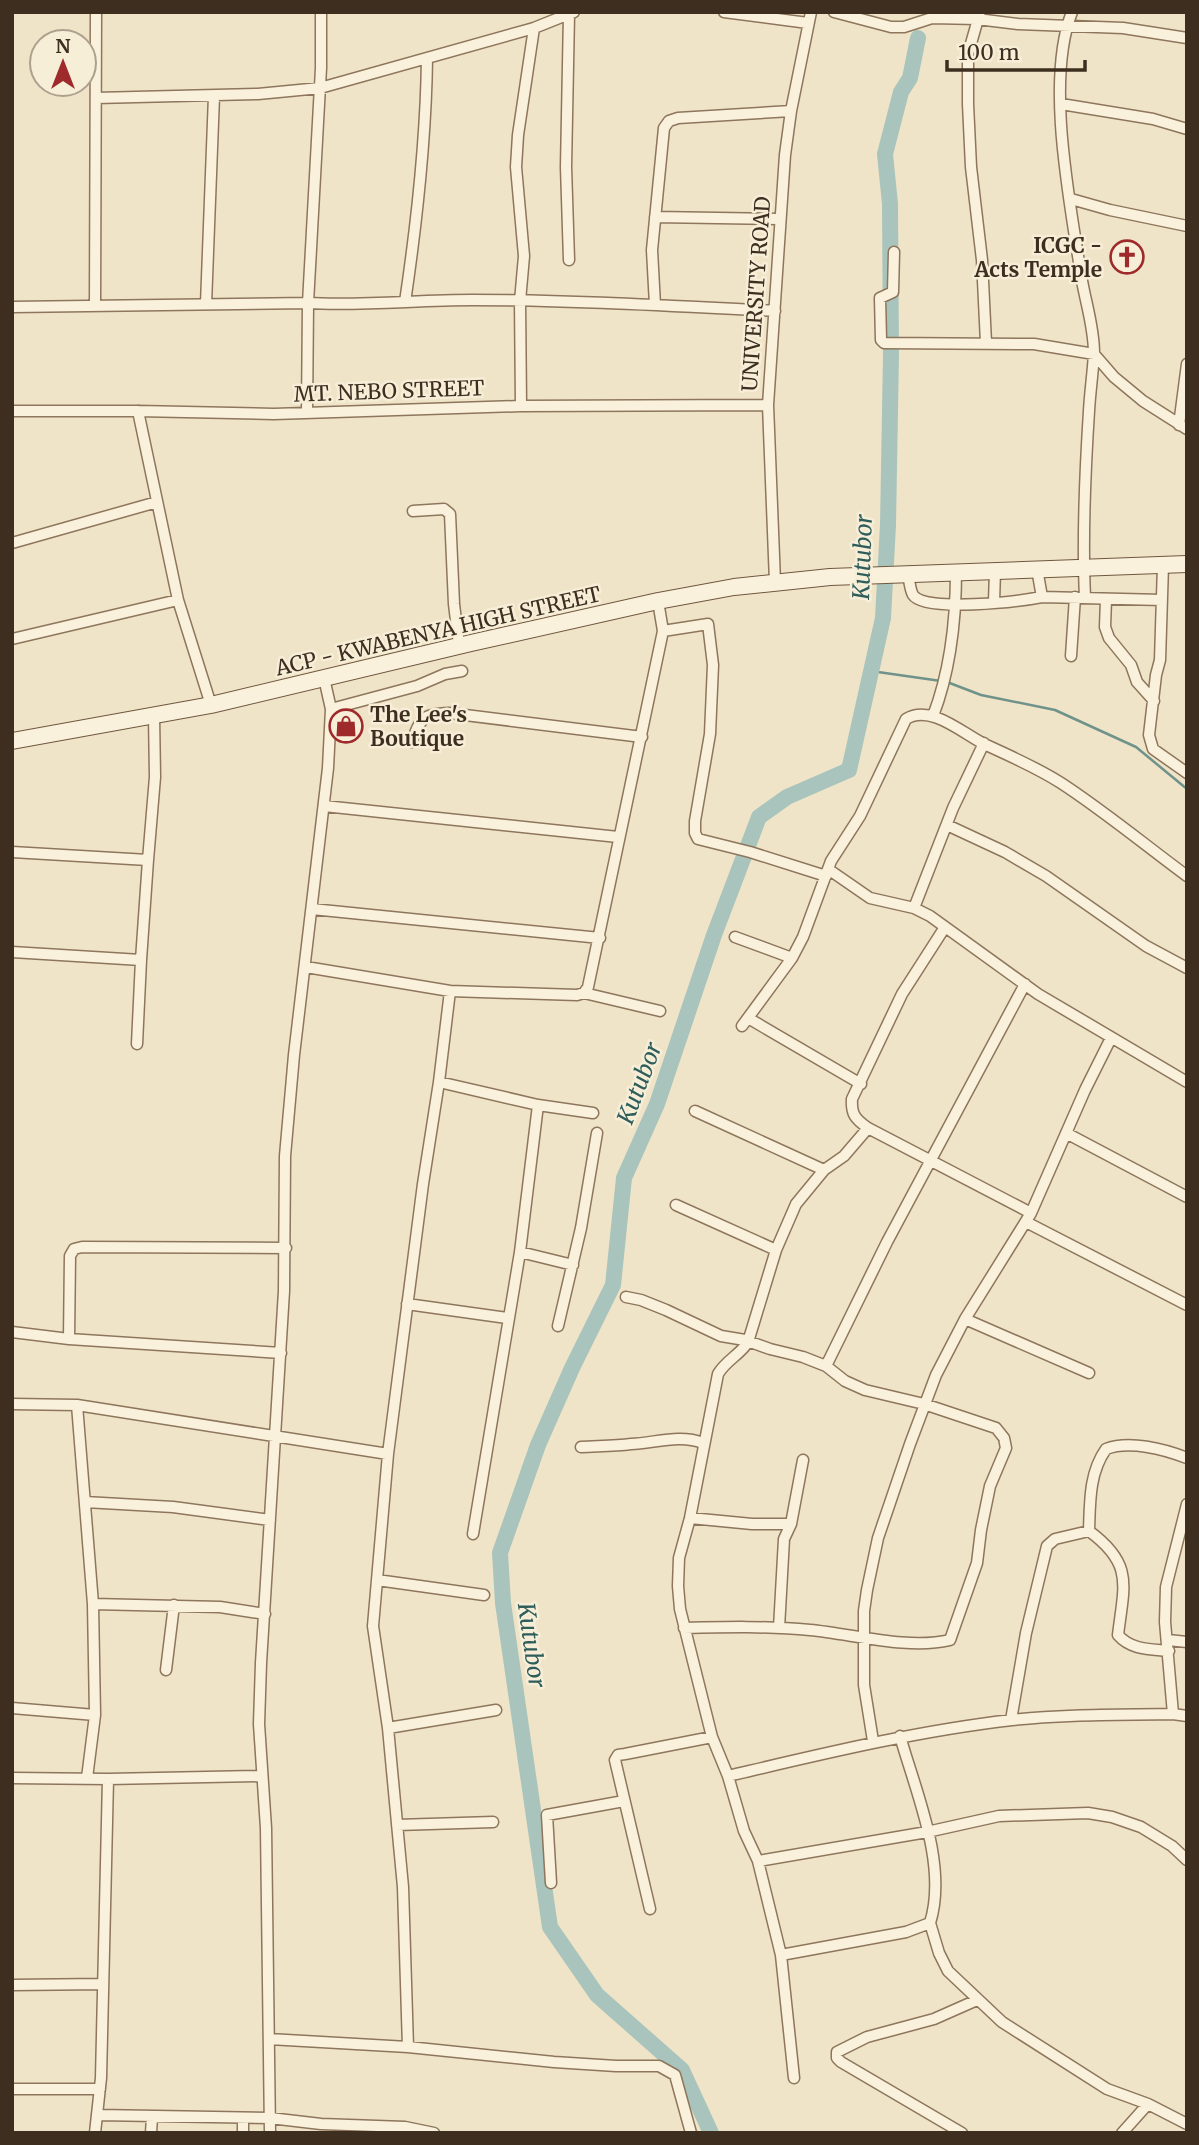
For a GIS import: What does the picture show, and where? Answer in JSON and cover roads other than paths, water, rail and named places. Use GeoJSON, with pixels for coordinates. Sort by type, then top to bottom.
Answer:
{"type":"FeatureCollection","features":[{"type":"Feature","properties":{"kind":"main road","name":"ACP - KWABENYA HIGH STREET"},"geometry":{"type":"LineString","coordinates":[[12,741],[211,705],[459,645],[658,601],[775,582],[956,571],[1187,564]]}},
{"type":"Feature","properties":{"kind":"street"},"geometry":{"type":"LineString","coordinates":[[307,413],[307,303],[320,88],[321,12]]}},
{"type":"Feature","properties":{"kind":"street"},"geometry":{"type":"LineString","coordinates":[[724,12],[810,18]]}},
{"type":"Feature","properties":{"kind":"street"},"geometry":{"type":"LineString","coordinates":[[834,12],[891,27],[904,27],[932,18],[978,16],[1067,27],[1123,28],[1187,38]]}},
{"type":"Feature","properties":{"kind":"street"},"geometry":{"type":"LineString","coordinates":[[1071,656],[1084,568],[1085,473],[1094,354],[1061,135],[1061,73],[1067,27],[1072,12]]}},
{"type":"Feature","properties":{"kind":"street"},"geometry":{"type":"LineString","coordinates":[[98,98],[214,96],[320,88],[534,28],[571,13],[566,167],[569,260]]}},
{"type":"Feature","properties":{"kind":"street"},"geometry":{"type":"LineString","coordinates":[[978,16],[968,54],[968,104],[972,178],[982,260],[986,343]]}},
{"type":"Feature","properties":{"kind":"street","name":"UNIVERSITY ROAD"},"geometry":{"type":"LineString","coordinates":[[775,582],[768,405],[780,219],[791,111],[810,18]]}},
{"type":"Feature","properties":{"kind":"street"},"geometry":{"type":"LineString","coordinates":[[521,406],[520,301],[524,256],[518,191],[518,135],[534,28]]}},
{"type":"Feature","properties":{"kind":"street"},"geometry":{"type":"LineString","coordinates":[[405,302],[416,225],[426,116],[427,58]]}},
{"type":"Feature","properties":{"kind":"street"},"geometry":{"type":"LineString","coordinates":[[206,304],[214,96]]}},
{"type":"Feature","properties":{"kind":"street"},"geometry":{"type":"LineString","coordinates":[[95,305],[96,98]]}},
{"type":"Feature","properties":{"kind":"street"},"geometry":{"type":"LineString","coordinates":[[1061,104],[1153,119],[1187,129]]}},
{"type":"Feature","properties":{"kind":"street"},"geometry":{"type":"LineString","coordinates":[[655,304],[652,250],[664,128],[669,121],[678,118],[791,111]]}},
{"type":"Feature","properties":{"kind":"street"},"geometry":{"type":"LineString","coordinates":[[1071,199],[1187,226]]}},
{"type":"Feature","properties":{"kind":"street"},"geometry":{"type":"LineString","coordinates":[[655,217],[780,219]]}},
{"type":"Feature","properties":{"kind":"street"},"geometry":{"type":"LineString","coordinates":[[894,252],[893,292],[880,298],[881,340],[889,343],[1034,344],[1094,354],[1124,385],[1158,412],[1183,427],[1187,364]]}},
{"type":"Feature","properties":{"kind":"street"},"geometry":{"type":"LineString","coordinates":[[12,307],[520,301],[655,304],[775,311]]}},
{"type":"Feature","properties":{"kind":"street","name":"MT. NEBO STREET"},"geometry":{"type":"LineString","coordinates":[[12,411],[274,414],[521,406],[768,405]]}},
{"type":"Feature","properties":{"kind":"street"},"geometry":{"type":"LineString","coordinates":[[138,411],[178,600],[211,705]]}},
{"type":"Feature","properties":{"kind":"street"},"geometry":{"type":"LineString","coordinates":[[12,543],[157,502]]}},
{"type":"Feature","properties":{"kind":"street"},"geometry":{"type":"LineString","coordinates":[[413,511],[444,509],[450,514],[454,604],[459,645]]}},
{"type":"Feature","properties":{"kind":"street"},"geometry":{"type":"LineString","coordinates":[[1163,565],[1160,660],[1149,726],[1150,743],[1161,757],[1187,773]]}},
{"type":"Feature","properties":{"kind":"street"},"geometry":{"type":"LineString","coordinates":[[1037,569],[1042,597]]}},
{"type":"Feature","properties":{"kind":"street"},"geometry":{"type":"LineString","coordinates":[[994,602],[995,570]]}},
{"type":"Feature","properties":{"kind":"street"},"geometry":{"type":"LineString","coordinates":[[933,716],[943,690],[953,638],[956,571]]}},
{"type":"Feature","properties":{"kind":"street"},"geometry":{"type":"LineString","coordinates":[[901,574],[913,594],[921,601],[956,605],[1042,597],[1163,600]]}},
{"type":"Feature","properties":{"kind":"street"},"geometry":{"type":"LineString","coordinates":[[1106,599],[1105,627],[1109,638],[1131,666],[1137,682],[1154,701]]}},
{"type":"Feature","properties":{"kind":"street"},"geometry":{"type":"LineString","coordinates":[[12,639],[178,600]]}},
{"type":"Feature","properties":{"kind":"street"},"geometry":{"type":"LineString","coordinates":[[584,993],[588,987],[600,939],[618,837],[642,737],[663,631],[658,601]]}},
{"type":"Feature","properties":{"kind":"street"},"geometry":{"type":"LineString","coordinates":[[663,631],[708,624],[713,665],[710,734],[695,833],[698,839],[827,873],[870,898],[914,908],[1025,984],[1187,1082]]}},
{"type":"Feature","properties":{"kind":"street"},"geometry":{"type":"LineString","coordinates":[[331,709],[462,671]]}},
{"type":"Feature","properties":{"kind":"street"},"geometry":{"type":"LineString","coordinates":[[270,2133],[266,1828],[259,1724],[286,1248],[285,1156],[294,1055],[324,806],[331,709],[324,678]]}},
{"type":"Feature","properties":{"kind":"street"},"geometry":{"type":"LineString","coordinates":[[412,742],[422,720],[427,716],[449,713],[642,737]]}},
{"type":"Feature","properties":{"kind":"street"},"geometry":{"type":"LineString","coordinates":[[861,1083],[745,1022],[792,958],[803,937],[827,873],[859,816],[906,719],[913,715],[933,716],[1030,765],[1063,784],[1187,876]]}},
{"type":"Feature","properties":{"kind":"street"},"geometry":{"type":"LineString","coordinates":[[137,1044],[155,777],[153,716]]}},
{"type":"Feature","properties":{"kind":"street"},"geometry":{"type":"LineString","coordinates":[[914,908],[947,825],[984,744]]}},
{"type":"Feature","properties":{"kind":"street"},"geometry":{"type":"LineString","coordinates":[[324,806],[618,837]]}},
{"type":"Feature","properties":{"kind":"street"},"geometry":{"type":"LineString","coordinates":[[947,825],[1005,852],[1046,876],[1146,946],[1187,968]]}},
{"type":"Feature","properties":{"kind":"street"},"geometry":{"type":"LineString","coordinates":[[12,852],[148,860]]}},
{"type":"Feature","properties":{"kind":"street"},"geometry":{"type":"LineString","coordinates":[[312,909],[600,939]]}},
{"type":"Feature","properties":{"kind":"street"},"geometry":{"type":"LineString","coordinates":[[946,928],[902,994],[852,1099],[851,1109],[855,1118],[868,1128],[932,1161],[1187,1305]]}},
{"type":"Feature","properties":{"kind":"street"},"geometry":{"type":"LineString","coordinates":[[736,937],[792,958]]}},
{"type":"Feature","properties":{"kind":"street"},"geometry":{"type":"LineString","coordinates":[[12,952],[141,960]]}},
{"type":"Feature","properties":{"kind":"street"},"geometry":{"type":"LineString","coordinates":[[306,967],[450,991],[577,995],[584,993],[660,1011]]}},
{"type":"Feature","properties":{"kind":"street"},"geometry":{"type":"LineString","coordinates":[[825,1366],[887,1242],[1025,984]]}},
{"type":"Feature","properties":{"kind":"street"},"geometry":{"type":"LineString","coordinates":[[408,2047],[406,1940],[397,1825],[388,1728],[373,1626],[388,1454],[450,991]]}},
{"type":"Feature","properties":{"kind":"street"},"geometry":{"type":"LineString","coordinates":[[873,1741],[864,1685],[865,1636],[867,1590],[878,1538],[924,1404],[965,1319],[1029,1217],[1111,1038]]}},
{"type":"Feature","properties":{"kind":"street"},"geometry":{"type":"LineString","coordinates":[[439,1082],[538,1105],[593,1112]]}},
{"type":"Feature","properties":{"kind":"street"},"geometry":{"type":"LineString","coordinates":[[472,1534],[520,1252],[538,1105]]}},
{"type":"Feature","properties":{"kind":"street"},"geometry":{"type":"LineString","coordinates":[[695,1111],[824,1170]]}},
{"type":"Feature","properties":{"kind":"street"},"geometry":{"type":"LineString","coordinates":[[794,2078],[781,1955],[758,1861],[744,1831],[728,1776],[712,1737],[684,1628],[678,1586],[679,1558],[690,1518],[718,1374],[724,1363],[743,1350],[748,1342],[776,1250],[796,1203],[824,1170],[844,1156],[868,1128]]}},
{"type":"Feature","properties":{"kind":"street"},"geometry":{"type":"LineString","coordinates":[[558,1326],[573,1265],[597,1133]]}},
{"type":"Feature","properties":{"kind":"street"},"geometry":{"type":"LineString","coordinates":[[1066,1133],[1187,1197]]}},
{"type":"Feature","properties":{"kind":"street"},"geometry":{"type":"LineString","coordinates":[[676,1205],[776,1250]]}},
{"type":"Feature","properties":{"kind":"street"},"geometry":{"type":"LineString","coordinates":[[69,1339],[70,1256],[74,1250],[82,1247],[286,1248]]}},
{"type":"Feature","properties":{"kind":"street"},"geometry":{"type":"LineString","coordinates":[[520,1252],[573,1265]]}},
{"type":"Feature","properties":{"kind":"street"},"geometry":{"type":"LineString","coordinates":[[625,1297],[667,1310],[714,1334],[803,1357],[825,1366],[845,1381],[864,1390],[924,1404],[996,1428],[1004,1438],[1006,1448],[990,1486],[977,1563],[950,1640],[940,1643],[895,1641],[779,1628],[684,1628]]}},
{"type":"Feature","properties":{"kind":"street"},"geometry":{"type":"LineString","coordinates":[[407,1304],[508,1318]]}},
{"type":"Feature","properties":{"kind":"street"},"geometry":{"type":"LineString","coordinates":[[965,1319],[1089,1373]]}},
{"type":"Feature","properties":{"kind":"street"},"geometry":{"type":"LineString","coordinates":[[12,1332],[69,1339],[281,1353]]}},
{"type":"Feature","properties":{"kind":"street"},"geometry":{"type":"LineString","coordinates":[[12,1404],[77,1405],[388,1454]]}},
{"type":"Feature","properties":{"kind":"street"},"geometry":{"type":"LineString","coordinates":[[77,1405],[93,1604],[95,1716],[87,1778]]}},
{"type":"Feature","properties":{"kind":"street"},"geometry":{"type":"LineString","coordinates":[[582,1447],[678,1439],[703,1443]]}},
{"type":"Feature","properties":{"kind":"street"},"geometry":{"type":"LineString","coordinates":[[1089,1531],[1095,1470],[1106,1448],[1119,1444],[1187,1458]]}},
{"type":"Feature","properties":{"kind":"street"},"geometry":{"type":"LineString","coordinates":[[779,1628],[784,1539],[791,1524],[803,1460]]}},
{"type":"Feature","properties":{"kind":"street"},"geometry":{"type":"LineString","coordinates":[[85,1502],[173,1507],[270,1520]]}},
{"type":"Feature","properties":{"kind":"street"},"geometry":{"type":"LineString","coordinates":[[1172,1714],[1165,1622],[1166,1587],[1187,1504]]}},
{"type":"Feature","properties":{"kind":"street"},"geometry":{"type":"LineString","coordinates":[[690,1518],[752,1524],[791,1524]]}},
{"type":"Feature","properties":{"kind":"street"},"geometry":{"type":"LineString","coordinates":[[1089,1531],[1105,1543],[1118,1558],[1123,1572],[1118,1635],[1125,1643],[1135,1647],[1187,1642]]}},
{"type":"Feature","properties":{"kind":"street"},"geometry":{"type":"LineString","coordinates":[[1011,1720],[1026,1633],[1047,1545],[1055,1539],[1089,1531]]}},
{"type":"Feature","properties":{"kind":"street"},"geometry":{"type":"LineString","coordinates":[[377,1580],[484,1595]]}},
{"type":"Feature","properties":{"kind":"street"},"geometry":{"type":"LineString","coordinates":[[93,1604],[220,1607],[265,1614]]}},
{"type":"Feature","properties":{"kind":"street"},"geometry":{"type":"LineString","coordinates":[[166,1670],[174,1605]]}},
{"type":"Feature","properties":{"kind":"street"},"geometry":{"type":"LineString","coordinates":[[12,1708],[95,1716]]}},
{"type":"Feature","properties":{"kind":"street"},"geometry":{"type":"LineString","coordinates":[[388,1728],[496,1710]]}},
{"type":"Feature","properties":{"kind":"street"},"geometry":{"type":"LineString","coordinates":[[728,1776],[873,1741],[1011,1720],[1055,1716],[1187,1716]]}},
{"type":"Feature","properties":{"kind":"street"},"geometry":{"type":"LineString","coordinates":[[900,1736],[928,1832],[936,1886],[930,1923],[948,1972],[1002,2022],[1107,2089],[1148,2104],[1187,2124]]}},
{"type":"Feature","properties":{"kind":"street"},"geometry":{"type":"LineString","coordinates":[[650,1909],[615,1760],[618,1755],[712,1737]]}},
{"type":"Feature","properties":{"kind":"street"},"geometry":{"type":"LineString","coordinates":[[12,1778],[262,1776]]}},
{"type":"Feature","properties":{"kind":"street"},"geometry":{"type":"LineString","coordinates":[[96,2133],[100,2089],[108,1779]]}},
{"type":"Feature","properties":{"kind":"street"},"geometry":{"type":"LineString","coordinates":[[551,1883],[547,1815],[624,1801]]}},
{"type":"Feature","properties":{"kind":"street"},"geometry":{"type":"LineString","coordinates":[[758,1861],[928,1832],[999,1816],[1088,1813],[1112,1817],[1141,1827],[1172,1846],[1187,1860]]}},
{"type":"Feature","properties":{"kind":"street"},"geometry":{"type":"LineString","coordinates":[[397,1825],[493,1822]]}},
{"type":"Feature","properties":{"kind":"street"},"geometry":{"type":"LineString","coordinates":[[781,1955],[906,1932],[930,1923]]}},
{"type":"Feature","properties":{"kind":"street"},"geometry":{"type":"LineString","coordinates":[[12,1985],[103,1984]]}},
{"type":"Feature","properties":{"kind":"street"},"geometry":{"type":"LineString","coordinates":[[962,2133],[841,2062],[837,2058],[837,2052],[867,2037],[934,2019],[977,2000]]}},
{"type":"Feature","properties":{"kind":"street"},"geometry":{"type":"LineString","coordinates":[[270,2039],[408,2047],[554,2062],[659,2066],[675,2075],[691,2133]]}},
{"type":"Feature","properties":{"kind":"street"},"geometry":{"type":"LineString","coordinates":[[12,2089],[100,2089]]}},
{"type":"Feature","properties":{"kind":"street"},"geometry":{"type":"LineString","coordinates":[[1122,2133],[1148,2104]]}},
{"type":"Feature","properties":{"kind":"street"},"geometry":{"type":"LineString","coordinates":[[98,2115],[270,2118],[434,2133]]}},
{"type":"Feature","properties":{"kind":"street"},"geometry":{"type":"LineString","coordinates":[[151,2133],[152,2116]]}},
{"type":"Feature","properties":{"kind":"street"},"geometry":{"type":"LineString","coordinates":[[243,2118],[243,2133]]}},
{"type":"Feature","properties":{"kind":"waterway","name":"Kutubor"},"geometry":{"type":"LineString","coordinates":[[711,2133],[682,2070],[597,1995],[550,1927],[503,1603],[500,1553],[538,1445],[613,1285],[624,1178],[657,1104],[714,935],[759,817],[787,797],[849,770],[883,618],[888,525],[891,353],[890,204],[885,154],[901,92],[910,78],[918,38]]}},
{"type":"Feature","properties":{"kind":"waterway"},"geometry":{"type":"LineString","coordinates":[[871,671],[941,681]]}},
{"type":"Feature","properties":{"kind":"waterway"},"geometry":{"type":"LineString","coordinates":[[947,682],[981,695],[1055,710],[1136,747],[1187,789]]}},
{"type":"Feature","properties":{"kind":"place","name":"ICGC - Acts Temple"},"geometry":{"type":"Point","coordinates":[1127,257]}},
{"type":"Feature","properties":{"kind":"place","name":"The Lee's Boutique"},"geometry":{"type":"Point","coordinates":[346,726]}}]}
